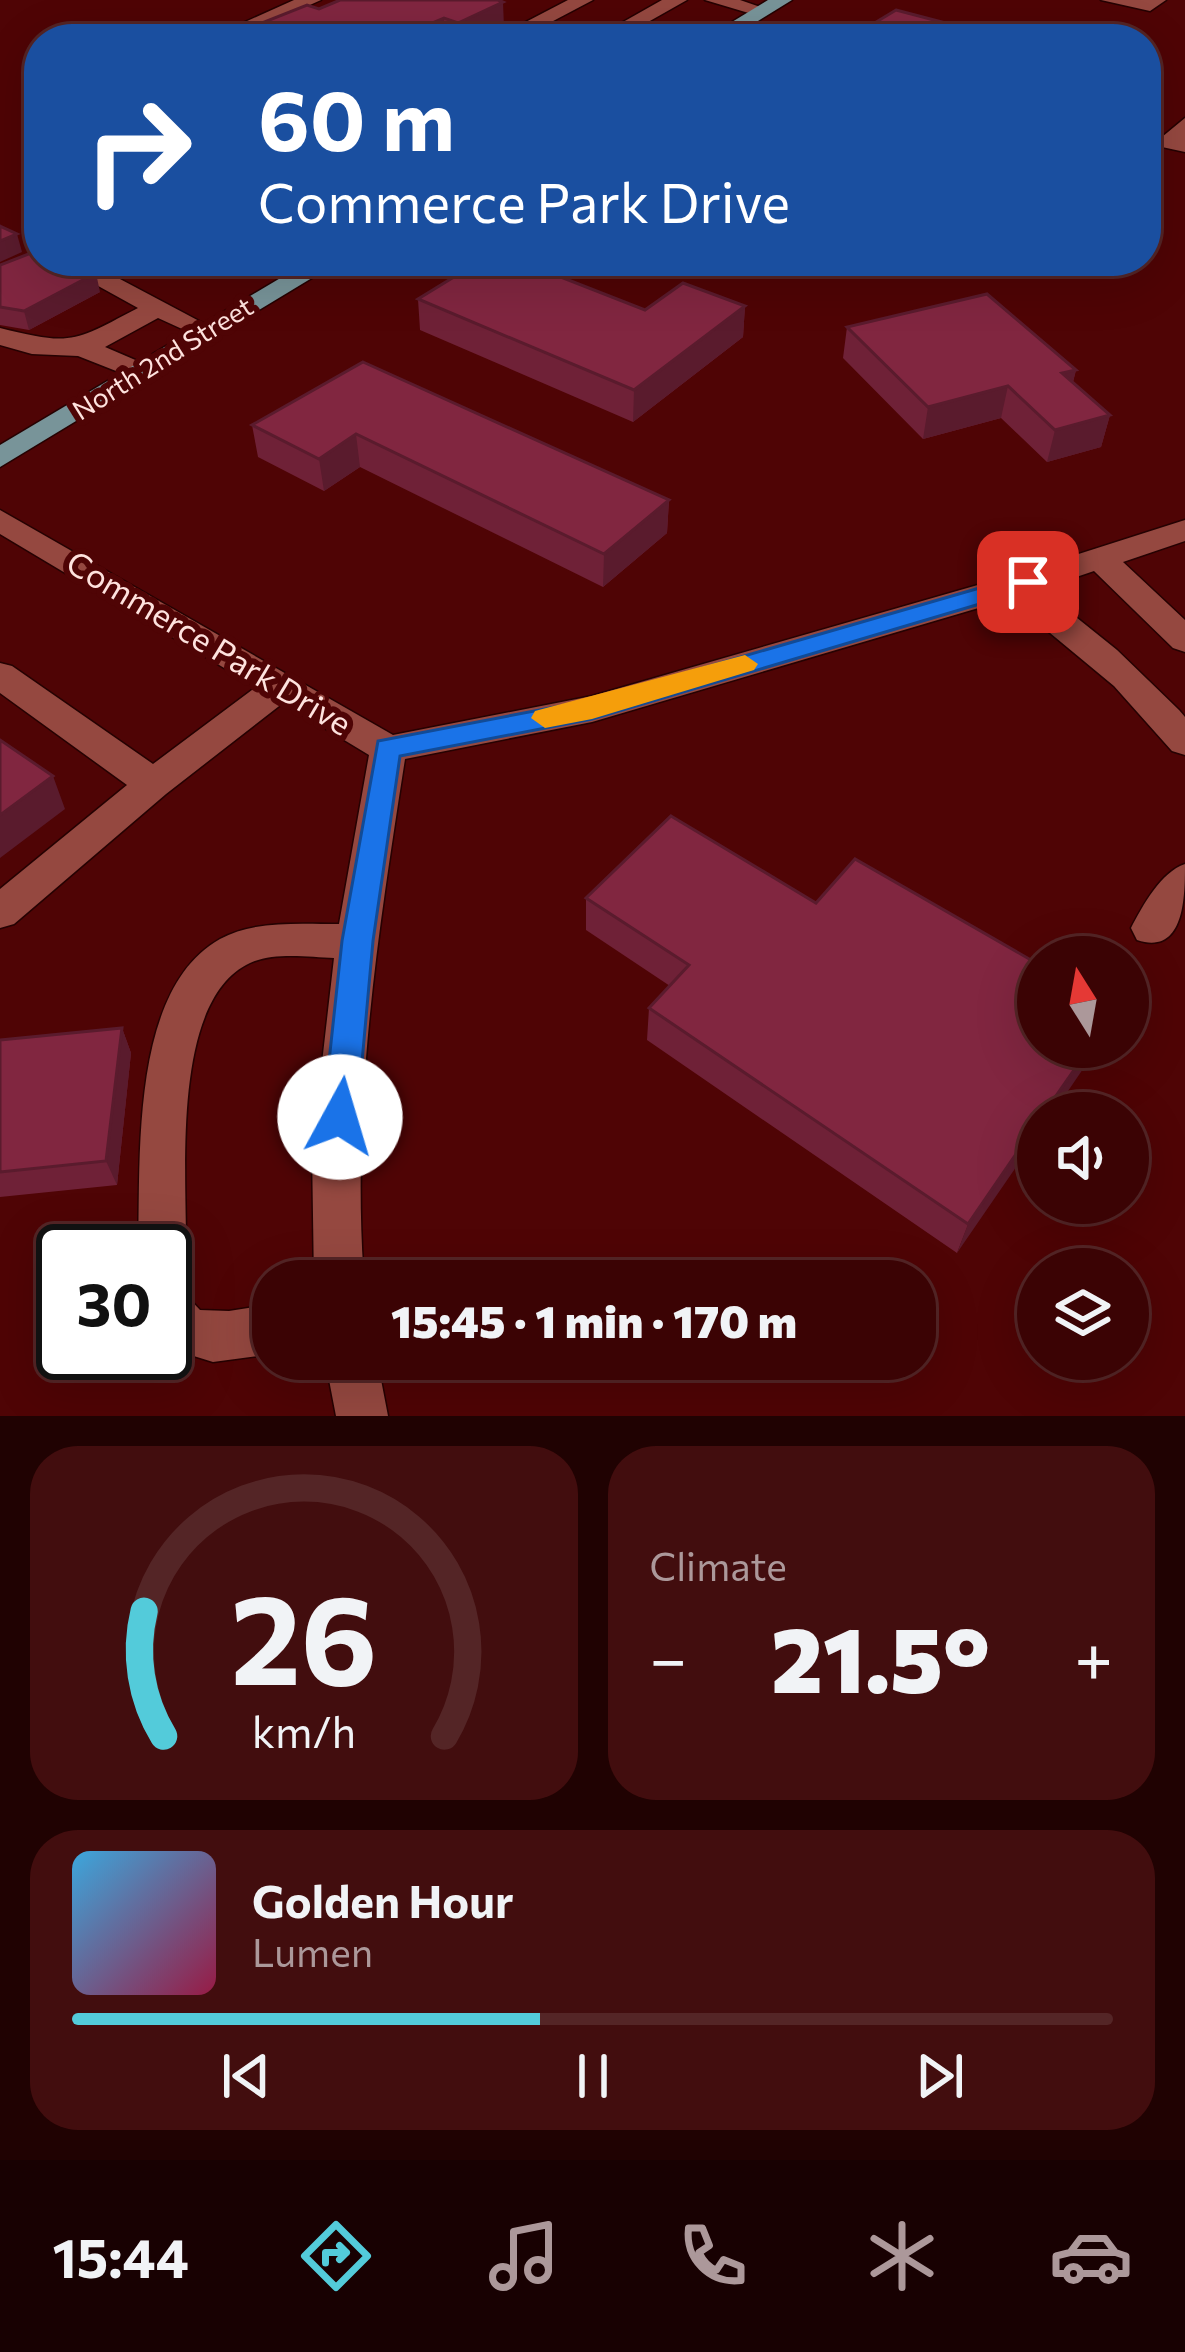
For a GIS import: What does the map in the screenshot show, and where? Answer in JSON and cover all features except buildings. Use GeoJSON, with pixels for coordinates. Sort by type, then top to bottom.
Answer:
{"type":"FeatureCollection","features":[{"type":"Feature","properties":{"kind":"main road"},"geometry":{"type":"LineString","coordinates":[[739,24],[782,0]]}},
{"type":"Feature","properties":{"kind":"main road","name":"North 2nd Street"},"geometry":{"type":"LineString","coordinates":[[0,458],[301,276]]}},
{"type":"Feature","properties":{"kind":"street"},"geometry":{"type":"LineString","coordinates":[[253,24],[311,0]]}},
{"type":"Feature","properties":{"kind":"street"},"geometry":{"type":"LineString","coordinates":[[523,24],[542,10],[583,0]]}},
{"type":"Feature","properties":{"kind":"street"},"geometry":{"type":"LineString","coordinates":[[631,24],[677,0]]}},
{"type":"Feature","properties":{"kind":"street"},"geometry":{"type":"LineString","coordinates":[[715,0],[761,11]]}},
{"type":"Feature","properties":{"kind":"street"},"geometry":{"type":"LineString","coordinates":[[1111,0],[1150,4],[1156,0]]}},
{"type":"Feature","properties":{"kind":"street"},"geometry":{"type":"LineString","coordinates":[[1185,125],[1169,142],[1185,146]]}},
{"type":"Feature","properties":{"kind":"street"},"geometry":{"type":"LineString","coordinates":[[96,276],[204,331]]}},
{"type":"Feature","properties":{"kind":"street"},"geometry":{"type":"LineString","coordinates":[[83,348],[159,307]]}},
{"type":"Feature","properties":{"kind":"street"},"geometry":{"type":"LineString","coordinates":[[0,336],[32,346],[83,348],[144,374]]}},
{"type":"Feature","properties":{"kind":"street","name":"Commerce Park Drive"},"geometry":{"type":"LineString","coordinates":[[0,520],[388,748],[592,709],[1014,586],[1185,530]]}},
{"type":"Feature","properties":{"kind":"street"},"geometry":{"type":"LineString","coordinates":[[1100,558],[1185,640]]}},
{"type":"Feature","properties":{"kind":"street"},"geometry":{"type":"LineString","coordinates":[[1014,586],[1121,670],[1154,701],[1185,742]]}},
{"type":"Feature","properties":{"kind":"street"},"geometry":{"type":"LineString","coordinates":[[0,675],[153,784]]}},
{"type":"Feature","properties":{"kind":"street"},"geometry":{"type":"LineString","coordinates":[[0,913],[153,784],[282,686]]}},
{"type":"Feature","properties":{"kind":"street"},"geometry":{"type":"LineString","coordinates":[[338,1260],[336,1161],[358,941],[388,748]]}},
{"type":"Feature","properties":{"kind":"street"},"geometry":{"type":"LineString","coordinates":[[1152,928],[1185,880]]}},
{"type":"Feature","properties":{"kind":"street"},"geometry":{"type":"LineString","coordinates":[[163,1224],[170,1069],[181,1018],[196,984],[213,962],[242,948],[358,941]]}},
{"type":"Feature","properties":{"kind":"street"},"geometry":{"type":"LineString","coordinates":[[192,1333],[220,1340],[252,1333]]}},
{"type":"Feature","properties":{"kind":"street"},"geometry":{"type":"LineString","coordinates":[[355,1380],[362,1416]]}},
{"type":"Feature","properties":{"kind":"slow traffic"},"geometry":{"type":"LineString","coordinates":[[545,718],[745,664]]}},
{"type":"Feature","properties":{"kind":"route"},"geometry":{"type":"LineString","coordinates":[[340,1117],[358,941],[388,748],[592,709],[1028,582]]}}]}
